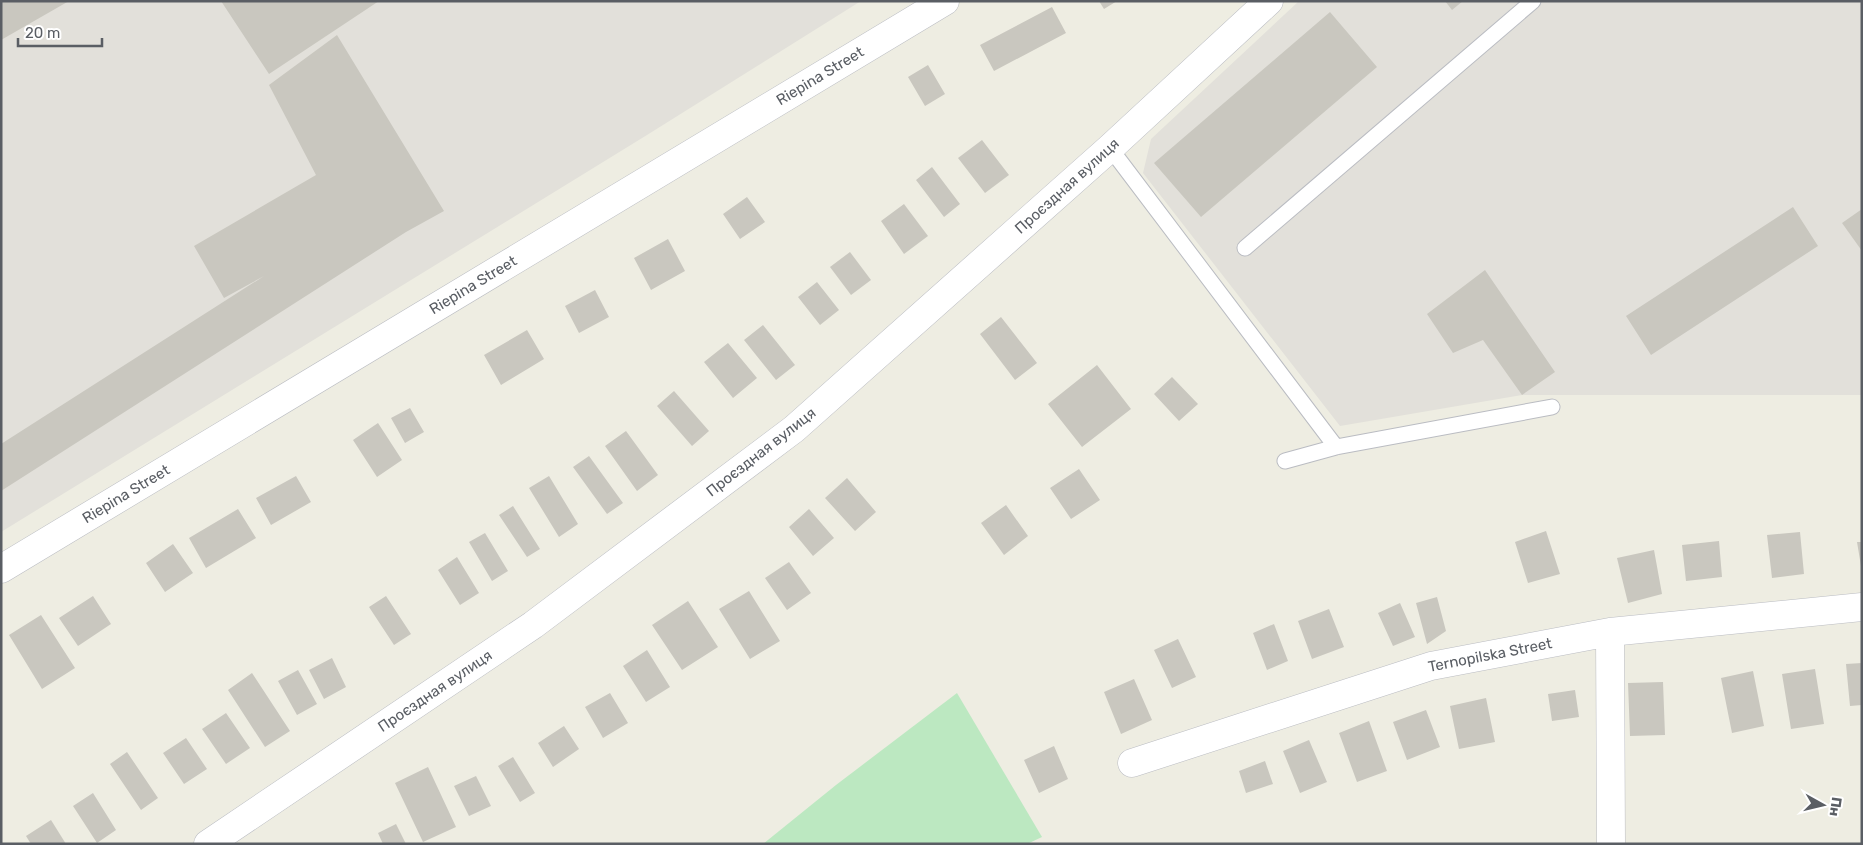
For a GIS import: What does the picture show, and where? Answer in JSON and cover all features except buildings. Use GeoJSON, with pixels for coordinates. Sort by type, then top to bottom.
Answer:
{"type":"FeatureCollection","features":[{"type":"Feature","properties":{"kind":"street","name":"Riepina Street"},"geometry":{"type":"LineString","coordinates":[[1,570],[944,1]]}},
{"type":"Feature","properties":{"kind":"street","name":"Проєздная вулиця"},"geometry":{"type":"LineString","coordinates":[[208,844],[533,625],[794,429],[1110,148],[1269,1]]}},
{"type":"Feature","properties":{"kind":"street","name":"Ternopilska Street"},"geometry":{"type":"LineString","coordinates":[[1132,763],[1431,666],[1610,632],[1862,607]]}},
{"type":"Feature","properties":{"kind":"street"},"geometry":{"type":"LineString","coordinates":[[1610,632],[1610,844]]}},
{"type":"Feature","properties":{"kind":"lane"},"geometry":{"type":"LineString","coordinates":[[1245,248],[1533,1]]}},
{"type":"Feature","properties":{"kind":"lane"},"geometry":{"type":"LineString","coordinates":[[1110,148],[1336,447]]}},
{"type":"Feature","properties":{"kind":"lane"},"geometry":{"type":"LineString","coordinates":[[1285,460],[1336,447],[1552,407]]}},
{"type":"Feature","properties":{"kind":"shaded area"},"geometry":{"type":"Polygon","coordinates":[[[1,1],[861,1],[647,135],[1,532],[1,1]]]}},
{"type":"Feature","properties":{"kind":"shaded area"},"geometry":{"type":"Polygon","coordinates":[[[1299,1],[1862,1],[1862,395],[1522,395],[1340,426],[1143,173],[1151,139],[1299,1]]]}},
{"type":"Feature","properties":{"kind":"green space"},"geometry":{"type":"Polygon","coordinates":[[[957,693],[1042,837],[1027,844],[763,844],[836,785],[957,693]]]}}]}
